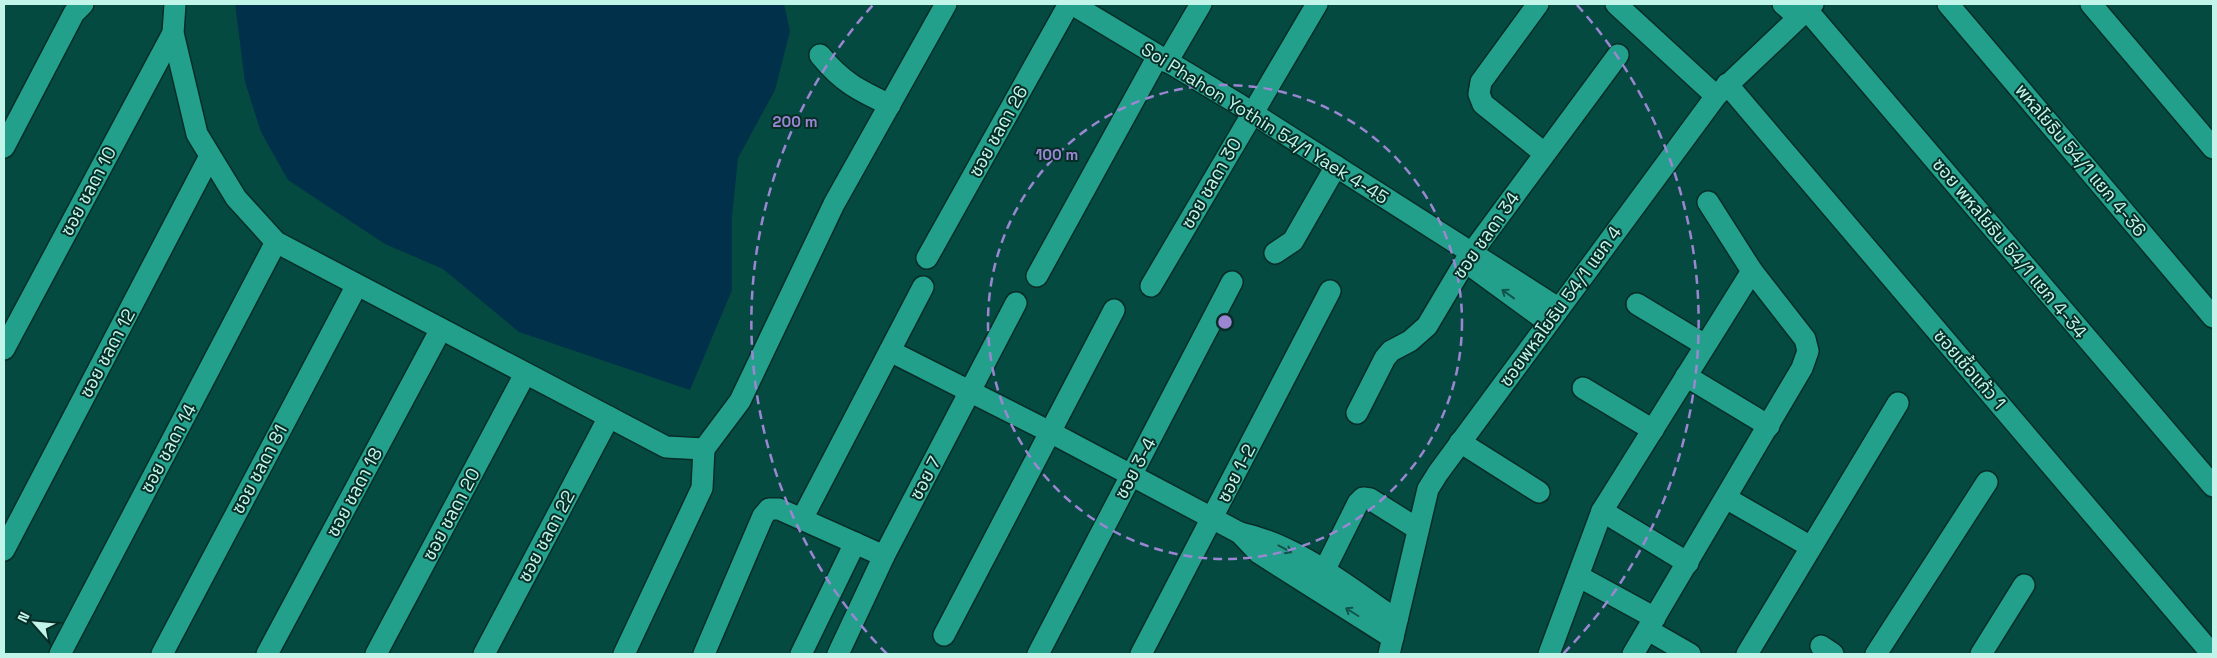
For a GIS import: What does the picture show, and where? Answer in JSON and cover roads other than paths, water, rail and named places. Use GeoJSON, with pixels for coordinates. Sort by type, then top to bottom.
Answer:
{"type":"FeatureCollection","features":[{"type":"Feature","properties":{"kind":"street"},"geometry":{"type":"LineString","coordinates":[[4,147],[74,13],[83,4]]}},
{"type":"Feature","properties":{"kind":"street"},"geometry":{"type":"LineString","coordinates":[[175,4],[173,32],[197,134],[236,198],[276,242],[666,447],[704,449]]}},
{"type":"Feature","properties":{"kind":"street"},"geometry":{"type":"LineString","coordinates":[[624,654],[702,488],[704,449],[740,401],[834,204],[946,4]]}},
{"type":"Feature","properties":{"kind":"street"},"geometry":{"type":"LineString","coordinates":[[1037,276],[1162,59],[1201,4]]}},
{"type":"Feature","properties":{"kind":"street","name":"ซอย ชลดา 30"},"geometry":{"type":"LineString","coordinates":[[1151,286],[1317,4]]}},
{"type":"Feature","properties":{"kind":"street"},"geometry":{"type":"LineString","coordinates":[[1538,4],[1481,82],[1479,94],[1483,104],[1544,153]]}},
{"type":"Feature","properties":{"kind":"street","name":"ซอยเชื้อแก้ว 1"},"geometry":{"type":"LineString","coordinates":[[1616,4],[1721,90],[2212,654]]}},
{"type":"Feature","properties":{"kind":"street","name":"พหลโยธิน 54/1 แยก 4-36"},"geometry":{"type":"LineString","coordinates":[[1948,4],[2213,316]]}},
{"type":"Feature","properties":{"kind":"street"},"geometry":{"type":"LineString","coordinates":[[2091,4],[2213,148]]}},
{"type":"Feature","properties":{"kind":"street","name":"Soi Phahon Yothin 54/1 Yaek 4-45"},"geometry":{"type":"LineString","coordinates":[[1074,5],[1252,112],[1336,166],[1465,252],[1553,315]]}},
{"type":"Feature","properties":{"kind":"street","name":"ซอย ชลดา 26"},"geometry":{"type":"LineString","coordinates":[[927,258],[1074,5]]}},
{"type":"Feature","properties":{"kind":"street","name":"ซอยพหลโยธิน 54/1 แยก 4"},"geometry":{"type":"LineString","coordinates":[[1393,638],[1428,489],[1553,315],[1721,90],[1804,7]]}},
{"type":"Feature","properties":{"kind":"street","name":"ซอย พหลโยธิน 54/1 แยก 4-34"},"geometry":{"type":"LineString","coordinates":[[1804,7],[2213,486]]}},
{"type":"Feature","properties":{"kind":"street","name":"ซอย ชลดา 10"},"geometry":{"type":"LineString","coordinates":[[4,349],[173,32]]}},
{"type":"Feature","properties":{"kind":"street"},"geometry":{"type":"LineString","coordinates":[[820,55],[842,80],[861,92],[890,105]]}},
{"type":"Feature","properties":{"kind":"street","name":"ซอย ชลดา 34"},"geometry":{"type":"LineString","coordinates":[[1357,413],[1385,358],[1391,351],[1410,341],[1427,326],[1465,252],[1544,153],[1618,55]]}},
{"type":"Feature","properties":{"kind":"street","name":"ซอย ชลดา 12"},"geometry":{"type":"LineString","coordinates":[[4,550],[210,156]]}},
{"type":"Feature","properties":{"kind":"street"},"geometry":{"type":"LineString","coordinates":[[1275,253],[1293,241],[1336,166]]}},
{"type":"Feature","properties":{"kind":"street"},"geometry":{"type":"LineString","coordinates":[[1633,654],[1769,426],[1802,368],[1808,351],[1805,339],[1752,270],[1708,202]]}},
{"type":"Feature","properties":{"kind":"street","name":"ซอย ชลดา 14"},"geometry":{"type":"LineString","coordinates":[[60,654],[276,242]]}},
{"type":"Feature","properties":{"kind":"street"},"geometry":{"type":"LineString","coordinates":[[1549,654],[1602,511],[1752,270]]}},
{"type":"Feature","properties":{"kind":"street","name":"ซอย 3-4"},"geometry":{"type":"LineString","coordinates":[[1038,654],[1232,282]]}},
{"type":"Feature","properties":{"kind":"street","name":"ซอย ชลดา 81"},"geometry":{"type":"LineString","coordinates":[[162,654],[356,284]]}},
{"type":"Feature","properties":{"kind":"street"},"geometry":{"type":"LineString","coordinates":[[802,519],[923,287]]}},
{"type":"Feature","properties":{"kind":"street","name":"ซอย 1-2"},"geometry":{"type":"LineString","coordinates":[[1141,654],[1330,291]]}},
{"type":"Feature","properties":{"kind":"street","name":"ซอย 7"},"geometry":{"type":"LineString","coordinates":[[838,654],[884,556],[1016,303]]}},
{"type":"Feature","properties":{"kind":"street"},"geometry":{"type":"LineString","coordinates":[[1637,304],[1705,345]]}},
{"type":"Feature","properties":{"kind":"street"},"geometry":{"type":"LineString","coordinates":[[944,635],[1114,310]]}},
{"type":"Feature","properties":{"kind":"street","name":"ซอย ชลดา 18"},"geometry":{"type":"LineString","coordinates":[[267,654],[441,329]]}},
{"type":"Feature","properties":{"kind":"street"},"geometry":{"type":"LineString","coordinates":[[890,351],[1050,432],[1240,533],[1264,538],[1324,571],[1393,638]]}},
{"type":"Feature","properties":{"kind":"street","name":"ซอย ชลดา 20"},"geometry":{"type":"LineString","coordinates":[[376,654],[525,374]]}},
{"type":"Feature","properties":{"kind":"street"},"geometry":{"type":"LineString","coordinates":[[1686,376],[1769,426]]}},
{"type":"Feature","properties":{"kind":"street"},"geometry":{"type":"LineString","coordinates":[[1583,388],[1653,430]]}},
{"type":"Feature","properties":{"kind":"street"},"geometry":{"type":"LineString","coordinates":[[1747,654],[1898,403]]}},
{"type":"Feature","properties":{"kind":"street","name":"ซอย ชลดา 22"},"geometry":{"type":"LineString","coordinates":[[484,654],[609,417]]}},
{"type":"Feature","properties":{"kind":"street"},"geometry":{"type":"LineString","coordinates":[[1460,442],[1539,492]]}},
{"type":"Feature","properties":{"kind":"street"},"geometry":{"type":"LineString","coordinates":[[1876,654],[1987,482]]}},
{"type":"Feature","properties":{"kind":"street"},"geometry":{"type":"LineString","coordinates":[[1324,571],[1358,503],[1363,498],[1370,499],[1418,530]]}},
{"type":"Feature","properties":{"kind":"street"},"geometry":{"type":"LineString","coordinates":[[1726,498],[1811,548]]}},
{"type":"Feature","properties":{"kind":"street"},"geometry":{"type":"LineString","coordinates":[[704,654],[763,516],[768,509],[779,509],[884,556]]}},
{"type":"Feature","properties":{"kind":"street"},"geometry":{"type":"LineString","coordinates":[[1602,511],[1688,563]]}},
{"type":"Feature","properties":{"kind":"street"},"geometry":{"type":"LineString","coordinates":[[1240,533],[1259,553],[1393,638]]}},
{"type":"Feature","properties":{"kind":"street"},"geometry":{"type":"LineString","coordinates":[[801,654],[855,543]]}},
{"type":"Feature","properties":{"kind":"street"},"geometry":{"type":"LineString","coordinates":[[1578,576],[1651,624],[1690,654]]}},
{"type":"Feature","properties":{"kind":"street"},"geometry":{"type":"LineString","coordinates":[[1981,654],[2024,585]]}},
{"type":"Feature","properties":{"kind":"water"},"geometry":{"type":"Polygon","coordinates":[[[235,4],[784,4],[790,31],[775,90],[738,158],[732,216],[732,290],[690,390],[519,332],[443,269],[385,244],[288,180],[261,132],[245,82],[235,4]]]}}]}
